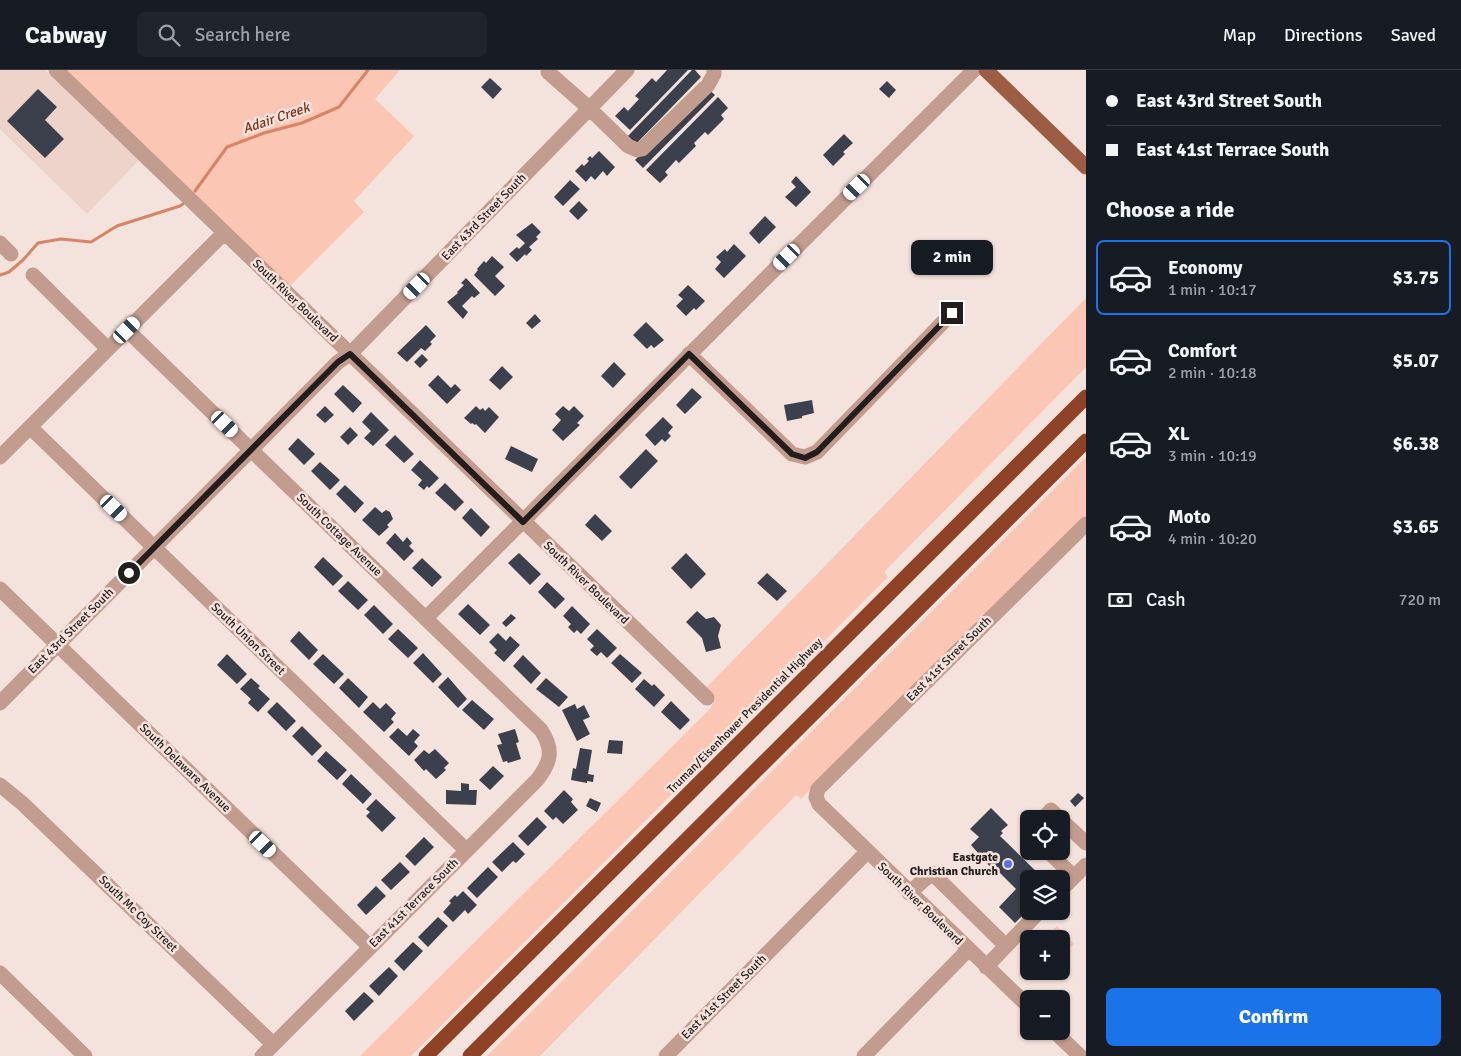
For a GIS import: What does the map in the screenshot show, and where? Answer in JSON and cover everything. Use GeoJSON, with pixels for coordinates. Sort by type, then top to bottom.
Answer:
{"type":"FeatureCollection","features":[{"type":"Feature","properties":{"kind":"highway","name":"Truman/Eisenhower Presidential Highway"},"geometry":{"type":"LineString","coordinates":[[426,1056],[1086,397]]}},
{"type":"Feature","properties":{"kind":"highway"},"geometry":{"type":"LineString","coordinates":[[470,1056],[1086,442]]}},
{"type":"Feature","properties":{"kind":"main road"},"geometry":{"type":"LineString","coordinates":[[986,70],[1086,167]]}},
{"type":"Feature","properties":{"kind":"street","name":"South River Boulevard"},"geometry":{"type":"LineString","coordinates":[[56,70],[523,522],[708,698]]}},
{"type":"Feature","properties":{"kind":"street","name":"East 43rd Street South"},"geometry":{"type":"LineString","coordinates":[[0,703],[338,362],[350,354],[627,70]]}},
{"type":"Feature","properties":{"kind":"street"},"geometry":{"type":"LineString","coordinates":[[548,71],[628,146],[636,150],[642,149],[708,84],[714,74],[714,70]]}},
{"type":"Feature","properties":{"kind":"street"},"geometry":{"type":"LineString","coordinates":[[426,618],[974,70]]}},
{"type":"Feature","properties":{"kind":"street"},"geometry":{"type":"LineString","coordinates":[[0,457],[224,233]]}},
{"type":"Feature","properties":{"kind":"street"},"geometry":{"type":"LineString","coordinates":[[33,274],[108,349]]}},
{"type":"Feature","properties":{"kind":"street"},"geometry":{"type":"LineString","coordinates":[[689,354],[792,454],[805,458],[817,452],[952,313]]}},
{"type":"Feature","properties":{"kind":"street","name":"South Cottage Avenue"},"geometry":{"type":"LineString","coordinates":[[127,330],[541,730],[548,742]]}},
{"type":"Feature","properties":{"kind":"street","name":"South Union Street"},"geometry":{"type":"LineString","coordinates":[[30,428],[466,850]]}},
{"type":"Feature","properties":{"kind":"street","name":"East 41st Street South"},"geometry":{"type":"LineString","coordinates":[[816,797],[818,789],[1086,524]]}},
{"type":"Feature","properties":{"kind":"street","name":"South Delaware Avenue"},"geometry":{"type":"LineString","coordinates":[[0,589],[370,947]]}},
{"type":"Feature","properties":{"kind":"street","name":"East 41st Terrace South"},"geometry":{"type":"LineString","coordinates":[[262,1056],[541,775],[547,764],[549,754],[548,742]]}},
{"type":"Feature","properties":{"kind":"street","name":"South Mc Coy Street"},"geometry":{"type":"LineString","coordinates":[[0,785],[22,803],[273,1044]]}},
{"type":"Feature","properties":{"kind":"street","name":"South River Boulevard"},"geometry":{"type":"LineString","coordinates":[[816,797],[819,804],[867,852],[1020,999]]}},
{"type":"Feature","properties":{"kind":"street"},"geometry":{"type":"LineString","coordinates":[[1070,828],[1086,843]]}},
{"type":"Feature","properties":{"kind":"street","name":"East 41st Street South"},"geometry":{"type":"LineString","coordinates":[[666,1056],[867,852]]}},
{"type":"Feature","properties":{"kind":"street"},"geometry":{"type":"LineString","coordinates":[[1057,860],[1074,878]]}},
{"type":"Feature","properties":{"kind":"street"},"geometry":{"type":"LineString","coordinates":[[1070,882],[1086,865]]}},
{"type":"Feature","properties":{"kind":"street"},"geometry":{"type":"LineString","coordinates":[[909,893],[932,873],[1006,946]]}},
{"type":"Feature","properties":{"kind":"street"},"geometry":{"type":"LineString","coordinates":[[986,967],[1031,920]]}},
{"type":"Feature","properties":{"kind":"street"},"geometry":{"type":"LineString","coordinates":[[864,1056],[968,950]]}},
{"type":"Feature","properties":{"kind":"street"},"geometry":{"type":"LineString","coordinates":[[0,974],[86,1056]]}},
{"type":"Feature","properties":{"kind":"street"},"geometry":{"type":"LineString","coordinates":[[1061,1040],[1073,1054]]}},
{"type":"Feature","properties":{"kind":"shaded area"},"geometry":{"type":"Polygon","coordinates":[[[0,70],[45,70],[139,160],[87,214],[0,129],[0,70]]]}},
{"type":"Feature","properties":{"kind":"shaded area"},"geometry":{"type":"Polygon","coordinates":[[[62,70],[400,70],[375,99],[414,136],[354,201],[364,212],[288,288],[62,70]]]}},
{"type":"Feature","properties":{"kind":"shaded area"},"geometry":{"type":"Polygon","coordinates":[[[1086,298],[1086,367],[884,572],[888,577],[411,1056],[360,1056],[711,708],[715,698],[705,689],[1086,298]]]}},
{"type":"Feature","properties":{"kind":"shaded area"},"geometry":{"type":"Polygon","coordinates":[[[1086,457],[1086,516],[801,799],[796,795],[540,1056],[487,1056],[1086,457]]]}},
{"type":"Feature","properties":{"kind":"shaded area"},"geometry":{"type":"Polygon","coordinates":[[[1070,940],[1074,944],[1070,948],[1070,940]]]}},
{"type":"Feature","properties":{"kind":"building"},"geometry":{"type":"Polygon","coordinates":[[[667,70],[688,70],[630,130],[615,116],[624,107],[628,111],[639,99],[635,96],[652,78],[656,82],[667,70]]]}},
{"type":"Feature","properties":{"kind":"building"},"geometry":{"type":"Polygon","coordinates":[[[692,70],[695,70],[701,77],[635,145],[627,137],[692,70]]]}},
{"type":"Feature","properties":{"kind":"building"},"geometry":{"type":"Polygon","coordinates":[[[490,78],[502,89],[493,99],[481,87],[490,78]]]}},
{"type":"Feature","properties":{"kind":"building"},"geometry":{"type":"Polygon","coordinates":[[[887,81],[896,90],[889,98],[879,89],[887,81]]]}},
{"type":"Feature","properties":{"kind":"building"},"geometry":{"type":"Polygon","coordinates":[[[707,88],[715,95],[643,168],[635,160],[707,88]]]}},
{"type":"Feature","properties":{"kind":"building"},"geometry":{"type":"Polygon","coordinates":[[[38,89],[57,107],[45,120],[64,139],[45,158],[7,121],[38,89]]]}},
{"type":"Feature","properties":{"kind":"building"},"geometry":{"type":"Polygon","coordinates":[[[718,97],[728,108],[721,115],[724,119],[708,135],[705,132],[694,143],[696,146],[679,163],[676,160],[665,172],[668,175],[660,183],[646,170],[718,97]]]}},
{"type":"Feature","properties":{"kind":"building"},"geometry":{"type":"Polygon","coordinates":[[[844,134],[853,143],[843,152],[845,154],[833,166],[823,155],[844,134]]]}},
{"type":"Feature","properties":{"kind":"building"},"geometry":{"type":"Polygon","coordinates":[[[599,151],[615,167],[607,176],[603,171],[595,180],[591,176],[586,182],[575,171],[582,164],[584,166],[589,161],[587,159],[590,156],[592,158],[599,151]]]}},
{"type":"Feature","properties":{"kind":"building"},"geometry":{"type":"Polygon","coordinates":[[[796,176],[811,192],[796,207],[785,197],[796,187],[791,182],[796,176]]]}},
{"type":"Feature","properties":{"kind":"building"},"geometry":{"type":"Polygon","coordinates":[[[570,180],[580,189],[563,206],[554,197],[570,180]]]}},
{"type":"Feature","properties":{"kind":"building"},"geometry":{"type":"Polygon","coordinates":[[[579,201],[588,210],[578,220],[569,211],[579,201]]]}},
{"type":"Feature","properties":{"kind":"building"},"geometry":{"type":"Polygon","coordinates":[[[765,216],[776,227],[759,244],[749,233],[765,216]]]}},
{"type":"Feature","properties":{"kind":"building"},"geometry":{"type":"Polygon","coordinates":[[[532,223],[541,232],[536,237],[538,239],[529,247],[532,250],[517,262],[509,254],[517,247],[519,249],[525,243],[516,235],[532,223]]]}},
{"type":"Feature","properties":{"kind":"building"},"geometry":{"type":"Polygon","coordinates":[[[734,244],[746,256],[724,278],[715,269],[721,262],[716,257],[725,249],[727,252],[734,244]]]}},
{"type":"Feature","properties":{"kind":"building"},"geometry":{"type":"Polygon","coordinates":[[[492,256],[504,267],[495,276],[505,286],[495,296],[474,275],[484,261],[486,263],[492,256]]]}},
{"type":"Feature","properties":{"kind":"building"},"geometry":{"type":"Polygon","coordinates":[[[466,278],[480,293],[474,298],[472,296],[462,306],[468,312],[463,319],[447,302],[458,293],[464,285],[461,283],[466,278]]]}},
{"type":"Feature","properties":{"kind":"building"},"geometry":{"type":"Polygon","coordinates":[[[688,285],[705,301],[686,316],[676,306],[683,299],[678,295],[688,285]]]}},
{"type":"Feature","properties":{"kind":"building"},"geometry":{"type":"Polygon","coordinates":[[[535,314],[541,321],[532,329],[526,323],[535,314]]]}},
{"type":"Feature","properties":{"kind":"building"},"geometry":{"type":"Polygon","coordinates":[[[646,322],[664,340],[654,348],[651,345],[647,349],[633,335],[646,322]]]}},
{"type":"Feature","properties":{"kind":"building"},"geometry":{"type":"Polygon","coordinates":[[[426,325],[436,336],[430,342],[432,344],[425,351],[421,348],[407,362],[397,353],[426,325]]]}},
{"type":"Feature","properties":{"kind":"building"},"geometry":{"type":"Polygon","coordinates":[[[422,354],[428,360],[420,368],[414,362],[422,354]]]}},
{"type":"Feature","properties":{"kind":"building"},"geometry":{"type":"Polygon","coordinates":[[[614,362],[626,374],[613,388],[601,376],[614,362]]]}},
{"type":"Feature","properties":{"kind":"building"},"geometry":{"type":"Polygon","coordinates":[[[502,366],[513,377],[500,390],[489,380],[502,366]]]}},
{"type":"Feature","properties":{"kind":"building"},"geometry":{"type":"Polygon","coordinates":[[[438,375],[451,388],[455,384],[461,390],[447,404],[428,385],[438,375]]]}},
{"type":"Feature","properties":{"kind":"building"},"geometry":{"type":"Polygon","coordinates":[[[343,385],[362,403],[353,413],[334,394],[343,385]]]}},
{"type":"Feature","properties":{"kind":"building"},"geometry":{"type":"Polygon","coordinates":[[[692,388],[702,397],[685,414],[676,405],[692,388]]]}},
{"type":"Feature","properties":{"kind":"building"},"geometry":{"type":"Polygon","coordinates":[[[812,400],[814,413],[787,421],[784,405],[812,400]]]}},
{"type":"Feature","properties":{"kind":"building"},"geometry":{"type":"Polygon","coordinates":[[[325,406],[334,415],[325,423],[316,415],[325,406]]]}},
{"type":"Feature","properties":{"kind":"building"},"geometry":{"type":"Polygon","coordinates":[[[476,406],[480,410],[483,408],[485,411],[489,407],[499,417],[485,433],[476,424],[471,424],[464,418],[476,406]]]}},
{"type":"Feature","properties":{"kind":"building"},"geometry":{"type":"Polygon","coordinates":[[[563,406],[569,411],[574,406],[584,416],[577,423],[580,425],[563,441],[552,430],[561,420],[555,414],[563,406]]]}},
{"type":"Feature","properties":{"kind":"building"},"geometry":{"type":"Polygon","coordinates":[[[371,412],[389,430],[373,446],[364,438],[371,431],[362,422],[371,412]]]}},
{"type":"Feature","properties":{"kind":"building"},"geometry":{"type":"Polygon","coordinates":[[[663,417],[673,427],[668,433],[671,436],[665,442],[662,439],[655,446],[645,435],[663,417]]]}},
{"type":"Feature","properties":{"kind":"building"},"geometry":{"type":"Polygon","coordinates":[[[350,427],[358,435],[348,445],[340,437],[350,427]]]}},
{"type":"Feature","properties":{"kind":"building"},"geometry":{"type":"Polygon","coordinates":[[[395,435],[414,454],[404,463],[385,445],[395,435]]]}},
{"type":"Feature","properties":{"kind":"building"},"geometry":{"type":"Polygon","coordinates":[[[298,438],[315,454],[304,465],[288,449],[298,438]]]}},
{"type":"Feature","properties":{"kind":"building"},"geometry":{"type":"Polygon","coordinates":[[[511,446],[538,459],[532,472],[505,459],[511,446]]]}},
{"type":"Feature","properties":{"kind":"building"},"geometry":{"type":"Polygon","coordinates":[[[646,449],[658,461],[631,489],[619,477],[646,449]]]}},
{"type":"Feature","properties":{"kind":"building"},"geometry":{"type":"Polygon","coordinates":[[[420,460],[439,478],[429,488],[427,486],[424,490],[418,485],[422,480],[411,470],[420,460]]]}},
{"type":"Feature","properties":{"kind":"building"},"geometry":{"type":"Polygon","coordinates":[[[320,462],[340,480],[330,490],[311,471],[320,462]]]}},
{"type":"Feature","properties":{"kind":"building"},"geometry":{"type":"Polygon","coordinates":[[[445,483],[464,502],[455,511],[435,493],[445,483]]]}},
{"type":"Feature","properties":{"kind":"building"},"geometry":{"type":"Polygon","coordinates":[[[345,485],[364,503],[355,513],[336,494],[345,485]]]}},
{"type":"Feature","properties":{"kind":"building"},"geometry":{"type":"Polygon","coordinates":[[[375,507],[382,513],[386,510],[390,512],[393,519],[387,525],[389,527],[379,536],[362,520],[375,507]]]}},
{"type":"Feature","properties":{"kind":"building"},"geometry":{"type":"Polygon","coordinates":[[[471,508],[490,527],[481,537],[462,518],[471,508]]]}},
{"type":"Feature","properties":{"kind":"building"},"geometry":{"type":"Polygon","coordinates":[[[595,514],[612,531],[602,541],[585,525],[595,514]]]}},
{"type":"Feature","properties":{"kind":"building"},"geometry":{"type":"Polygon","coordinates":[[[395,533],[403,542],[407,537],[412,543],[409,546],[414,551],[404,561],[386,543],[395,533]]]}},
{"type":"Feature","properties":{"kind":"building"},"geometry":{"type":"Polygon","coordinates":[[[519,553],[541,574],[530,585],[508,563],[519,553]]]}},
{"type":"Feature","properties":{"kind":"building"},"geometry":{"type":"Polygon","coordinates":[[[686,553],[706,574],[691,589],[671,568],[686,553]]]}},
{"type":"Feature","properties":{"kind":"building"},"geometry":{"type":"Polygon","coordinates":[[[323,557],[343,576],[333,586],[314,567],[323,557]]]}},
{"type":"Feature","properties":{"kind":"building"},"geometry":{"type":"Polygon","coordinates":[[[422,558],[442,577],[432,587],[412,568],[422,558]]]}},
{"type":"Feature","properties":{"kind":"building"},"geometry":{"type":"Polygon","coordinates":[[[767,573],[787,591],[777,601],[757,583],[767,573]]]}},
{"type":"Feature","properties":{"kind":"building"},"geometry":{"type":"Polygon","coordinates":[[[348,581],[368,600],[358,610],[338,591],[348,581]]]}},
{"type":"Feature","properties":{"kind":"building"},"geometry":{"type":"Polygon","coordinates":[[[547,582],[565,599],[555,609],[538,592],[547,582]]]}},
{"type":"Feature","properties":{"kind":"building"},"geometry":{"type":"Polygon","coordinates":[[[468,604],[490,625],[480,635],[458,614],[468,604]]]}},
{"type":"Feature","properties":{"kind":"building"},"geometry":{"type":"Polygon","coordinates":[[[374,605],[393,624],[383,634],[364,615],[374,605]]]}},
{"type":"Feature","properties":{"kind":"building"},"geometry":{"type":"Polygon","coordinates":[[[572,606],[590,624],[581,634],[577,630],[574,633],[568,627],[571,624],[563,616],[572,606]]]}},
{"type":"Feature","properties":{"kind":"building"},"geometry":{"type":"Polygon","coordinates":[[[697,611],[706,619],[714,617],[721,625],[718,636],[721,648],[706,652],[702,638],[686,622],[697,611]]]}},
{"type":"Feature","properties":{"kind":"building"},"geometry":{"type":"Polygon","coordinates":[[[511,614],[516,618],[506,627],[502,623],[511,614]]]}},
{"type":"Feature","properties":{"kind":"building"},"geometry":{"type":"Polygon","coordinates":[[[398,629],[418,648],[408,658],[388,639],[398,629]]]}},
{"type":"Feature","properties":{"kind":"building"},"geometry":{"type":"Polygon","coordinates":[[[597,629],[617,648],[607,658],[601,652],[597,656],[590,650],[594,646],[587,639],[597,629]]]}},
{"type":"Feature","properties":{"kind":"building"},"geometry":{"type":"Polygon","coordinates":[[[299,631],[318,650],[309,660],[290,641],[299,631]]]}},
{"type":"Feature","properties":{"kind":"building"},"geometry":{"type":"Polygon","coordinates":[[[498,633],[506,641],[510,636],[520,645],[504,662],[494,653],[497,650],[489,642],[498,633]]]}},
{"type":"Feature","properties":{"kind":"building"},"geometry":{"type":"Polygon","coordinates":[[[423,653],[442,674],[433,683],[413,663],[423,653]]]}},
{"type":"Feature","properties":{"kind":"building"},"geometry":{"type":"Polygon","coordinates":[[[227,654],[247,674],[237,684],[217,665],[227,654]]]}},
{"type":"Feature","properties":{"kind":"building"},"geometry":{"type":"Polygon","coordinates":[[[323,654],[344,674],[334,684],[313,664],[323,654]]]}},
{"type":"Feature","properties":{"kind":"building"},"geometry":{"type":"Polygon","coordinates":[[[620,654],[642,673],[632,683],[611,663],[620,654]]]}},
{"type":"Feature","properties":{"kind":"building"},"geometry":{"type":"Polygon","coordinates":[[[523,655],[541,673],[531,684],[513,666],[523,655]]]}},
{"type":"Feature","properties":{"kind":"building"},"geometry":{"type":"Polygon","coordinates":[[[448,677],[467,699],[458,708],[438,687],[448,677]]]}},
{"type":"Feature","properties":{"kind":"building"},"geometry":{"type":"Polygon","coordinates":[[[251,678],[260,686],[258,688],[270,699],[258,712],[248,703],[251,699],[240,689],[251,678]]]}},
{"type":"Feature","properties":{"kind":"building"},"geometry":{"type":"Polygon","coordinates":[[[348,678],[368,697],[359,708],[339,688],[348,678]]]}},
{"type":"Feature","properties":{"kind":"building"},"geometry":{"type":"Polygon","coordinates":[[[546,678],[568,697],[559,707],[536,689],[546,678]]]}},
{"type":"Feature","properties":{"kind":"building"},"geometry":{"type":"Polygon","coordinates":[[[644,679],[652,686],[654,684],[665,695],[654,707],[635,689],[644,679]]]}},
{"type":"Feature","properties":{"kind":"building"},"geometry":{"type":"Polygon","coordinates":[[[472,700],[494,719],[484,730],[462,710],[472,700]]]}},
{"type":"Feature","properties":{"kind":"building"},"geometry":{"type":"Polygon","coordinates":[[[671,701],[690,720],[680,730],[661,712],[671,701]]]}},
{"type":"Feature","properties":{"kind":"building"},"geometry":{"type":"Polygon","coordinates":[[[277,702],[296,721],[286,731],[267,712],[277,702]]]}},
{"type":"Feature","properties":{"kind":"building"},"geometry":{"type":"Polygon","coordinates":[[[373,702],[380,709],[386,703],[396,713],[391,719],[394,722],[384,732],[363,712],[373,702]]]}},
{"type":"Feature","properties":{"kind":"building"},"geometry":{"type":"Polygon","coordinates":[[[575,704],[577,709],[584,705],[590,717],[583,720],[590,734],[577,741],[562,710],[575,704]]]}},
{"type":"Feature","properties":{"kind":"building"},"geometry":{"type":"Polygon","coordinates":[[[302,726],[322,746],[312,756],[292,736],[302,726]]]}},
{"type":"Feature","properties":{"kind":"building"},"geometry":{"type":"Polygon","coordinates":[[[398,728],[407,736],[413,729],[420,735],[414,742],[418,746],[409,756],[389,737],[398,728]]]}},
{"type":"Feature","properties":{"kind":"building"},"geometry":{"type":"Polygon","coordinates":[[[515,729],[519,742],[516,743],[521,759],[508,763],[507,761],[503,762],[497,745],[502,744],[498,734],[515,729]]]}},
{"type":"Feature","properties":{"kind":"building"},"geometry":{"type":"Polygon","coordinates":[[[609,740],[623,741],[622,754],[607,753],[609,740]]]}},
{"type":"Feature","properties":{"kind":"building"},"geometry":{"type":"Polygon","coordinates":[[[580,748],[592,750],[588,774],[594,775],[593,782],[587,781],[587,783],[571,780],[573,768],[576,769],[580,748]]]}},
{"type":"Feature","properties":{"kind":"building"},"geometry":{"type":"Polygon","coordinates":[[[435,749],[449,763],[444,768],[446,770],[436,779],[426,769],[424,771],[414,760],[424,750],[429,754],[435,749]]]}},
{"type":"Feature","properties":{"kind":"building"},"geometry":{"type":"Polygon","coordinates":[[[326,751],[347,770],[337,780],[317,761],[326,751]]]}},
{"type":"Feature","properties":{"kind":"building"},"geometry":{"type":"Polygon","coordinates":[[[493,766],[504,776],[490,790],[479,780],[493,766]]]}},
{"type":"Feature","properties":{"kind":"building"},"geometry":{"type":"Polygon","coordinates":[[[351,774],[372,794],[363,804],[342,784],[351,774]]]}},
{"type":"Feature","properties":{"kind":"building"},"geometry":{"type":"Polygon","coordinates":[[[461,783],[469,784],[469,790],[477,790],[476,805],[446,804],[446,790],[461,791],[461,783]]]}},
{"type":"Feature","properties":{"kind":"building"},"geometry":{"type":"Polygon","coordinates":[[[564,790],[573,799],[571,802],[578,810],[563,824],[556,817],[553,820],[544,811],[564,790]]]}},
{"type":"Feature","properties":{"kind":"building"},"geometry":{"type":"Polygon","coordinates":[[[1078,793],[1084,798],[1075,807],[1070,801],[1078,793]]]}},
{"type":"Feature","properties":{"kind":"building"},"geometry":{"type":"Polygon","coordinates":[[[590,798],[601,803],[597,812],[586,806],[590,798]]]}},
{"type":"Feature","properties":{"kind":"building"},"geometry":{"type":"Polygon","coordinates":[[[376,799],[396,818],[382,832],[366,816],[370,812],[366,809],[376,799]]]}},
{"type":"Feature","properties":{"kind":"building","name":"Eastgate Christian Church"},"geometry":{"type":"Polygon","coordinates":[[[991,808],[1008,825],[1001,831],[1003,833],[1000,836],[1020,856],[1020,860],[1025,860],[1035,870],[1020,870],[1020,918],[1015,923],[999,907],[1016,889],[995,868],[993,870],[971,845],[979,837],[970,829],[991,808]]]}},
{"type":"Feature","properties":{"kind":"building"},"geometry":{"type":"Polygon","coordinates":[[[537,817],[547,827],[528,846],[518,836],[537,817]]]}},
{"type":"Feature","properties":{"kind":"building"},"geometry":{"type":"Polygon","coordinates":[[[424,837],[434,847],[415,866],[405,856],[424,837]]]}},
{"type":"Feature","properties":{"kind":"building"},"geometry":{"type":"Polygon","coordinates":[[[513,842],[525,854],[516,863],[513,861],[502,872],[492,862],[513,842]]]}},
{"type":"Feature","properties":{"kind":"building"},"geometry":{"type":"Polygon","coordinates":[[[400,862],[410,872],[391,890],[381,880],[400,862]]]}},
{"type":"Feature","properties":{"kind":"building"},"geometry":{"type":"Polygon","coordinates":[[[488,867],[498,877],[477,898],[467,888],[488,867]]]}},
{"type":"Feature","properties":{"kind":"building"},"geometry":{"type":"Polygon","coordinates":[[[376,886],[386,896],[366,915],[357,905],[376,886]]]}},
{"type":"Feature","properties":{"kind":"building"},"geometry":{"type":"Polygon","coordinates":[[[463,891],[477,905],[468,914],[465,910],[453,922],[443,912],[451,903],[449,901],[463,891]]]}},
{"type":"Feature","properties":{"kind":"building"},"geometry":{"type":"Polygon","coordinates":[[[438,917],[448,926],[428,947],[418,937],[438,917]]]}},
{"type":"Feature","properties":{"kind":"building"},"geometry":{"type":"Polygon","coordinates":[[[413,942],[423,951],[404,971],[394,961],[413,942]]]}},
{"type":"Feature","properties":{"kind":"building"},"geometry":{"type":"Polygon","coordinates":[[[389,967],[398,976],[379,996],[369,986],[389,967]]]}},
{"type":"Feature","properties":{"kind":"building"},"geometry":{"type":"Polygon","coordinates":[[[364,992],[374,1001],[354,1021],[345,1011],[364,992]]]}},
{"type":"Feature","properties":{"kind":"waterway","name":"Adair Creek"},"geometry":{"type":"LineString","coordinates":[[195,191],[227,147],[264,133],[302,123],[339,107],[368,70]]}},
{"type":"Feature","properties":{"kind":"waterway","name":"Adair Creek"},"geometry":{"type":"LineString","coordinates":[[0,275],[9,272],[38,243],[61,239],[91,242],[117,226],[183,204]]}},
{"type":"Feature","properties":{"kind":"place","name":"Eastgate Christian Church"},"geometry":{"type":"Point","coordinates":[1008,864]}},
{"type":"Feature","properties":{"kind":"route"},"geometry":{"type":"LineString","coordinates":[[129,573],[338,362],[350,354],[523,522],[689,354],[792,454],[805,458],[817,452],[952,313]]}}]}
